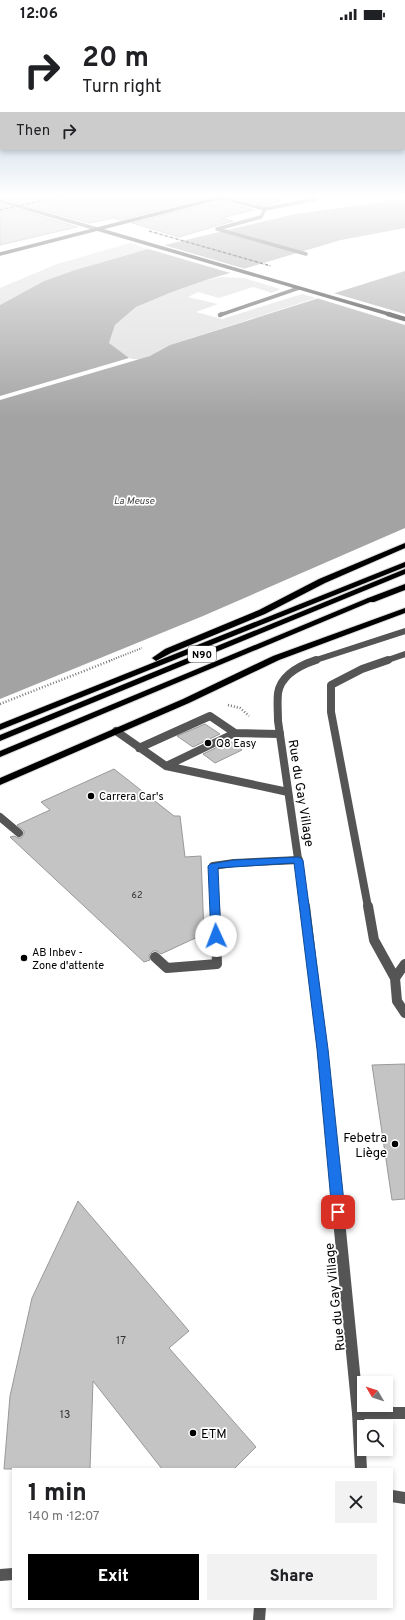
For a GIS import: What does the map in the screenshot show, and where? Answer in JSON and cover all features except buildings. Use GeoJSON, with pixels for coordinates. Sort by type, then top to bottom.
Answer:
{"type":"FeatureCollection","features":[{"type":"Feature","properties":{"kind":"highway"},"geometry":{"type":"LineString","coordinates":[[371,600],[405,586]]}},
{"type":"Feature","properties":{"kind":"main road","name":"N90"},"geometry":{"type":"LineString","coordinates":[[125,676],[168,650],[262,612],[322,581],[405,545]]}},
{"type":"Feature","properties":{"kind":"main road","name":"N90"},"geometry":{"type":"LineString","coordinates":[[0,726],[405,564]]}},
{"type":"Feature","properties":{"kind":"main road","name":"N90"},"geometry":{"type":"LineString","coordinates":[[0,738],[405,571]]}},
{"type":"Feature","properties":{"kind":"main road","name":"N90"},"geometry":{"type":"LineString","coordinates":[[0,754],[371,600]]}},
{"type":"Feature","properties":{"kind":"main road"},"geometry":{"type":"LineString","coordinates":[[0,782],[186,701],[276,658],[405,610]]}},
{"type":"Feature","properties":{"kind":"street"},"geometry":{"type":"LineString","coordinates":[[232,269],[405,319]]}},
{"type":"Feature","properties":{"kind":"street"},"geometry":{"type":"LineString","coordinates":[[220,315],[298,288]]}},
{"type":"Feature","properties":{"kind":"street","name":"Rue du Gay Village"},"geometry":{"type":"LineString","coordinates":[[361,1468],[358,1413],[325,1072],[299,860],[278,721],[278,693],[281,684],[287,676],[297,668],[310,662],[405,631]]}},
{"type":"Feature","properties":{"kind":"street"},"geometry":{"type":"LineString","coordinates":[[405,654],[362,668],[331,685],[330,712],[374,940],[395,978],[397,1002],[405,1013]]}},
{"type":"Feature","properties":{"kind":"street"},"geometry":{"type":"LineString","coordinates":[[139,748],[210,716],[235,733]]}},
{"type":"Feature","properties":{"kind":"street"},"geometry":{"type":"LineString","coordinates":[[116,731],[166,766],[288,792]]}},
{"type":"Feature","properties":{"kind":"street"},"geometry":{"type":"LineString","coordinates":[[166,766],[235,733],[280,734]]}},
{"type":"Feature","properties":{"kind":"street"},"geometry":{"type":"LineString","coordinates":[[0,817],[19,833]]}},
{"type":"Feature","properties":{"kind":"street"},"geometry":{"type":"LineString","coordinates":[[155,957],[167,968],[216,964],[213,866],[234,863],[299,860]]}},
{"type":"Feature","properties":{"kind":"street"},"geometry":{"type":"LineString","coordinates":[[395,978],[405,964]]}},
{"type":"Feature","properties":{"kind":"street"},"geometry":{"type":"LineString","coordinates":[[358,1413],[405,1412]]}},
{"type":"Feature","properties":{"kind":"street"},"geometry":{"type":"LineString","coordinates":[[393,1496],[405,1498]]}},
{"type":"Feature","properties":{"kind":"street"},"geometry":{"type":"LineString","coordinates":[[0,1575],[12,1574]]}},
{"type":"Feature","properties":{"kind":"street"},"geometry":{"type":"LineString","coordinates":[[259,1620],[260,1608]]}},
{"type":"Feature","properties":{"kind":"shaded area"},"geometry":{"type":"Polygon","coordinates":[[[44,269],[77,269],[44,281],[0,305],[0,288],[44,269]]]}},
{"type":"Feature","properties":{"kind":"shaded area"},"geometry":{"type":"Polygon","coordinates":[[[221,277],[244,278],[280,289],[272,293],[253,287],[219,298],[198,292],[188,297],[218,304],[196,312],[222,319],[302,294],[316,298],[170,345],[156,354],[145,358],[134,359],[126,357],[109,343],[115,325],[136,307],[206,280],[221,277]]]}},
{"type":"Feature","properties":{"kind":"water"},"geometry":{"type":"Polygon","coordinates":[[[242,269],[172,292],[136,307],[115,325],[109,343],[129,358],[0,396],[0,305],[44,281],[75,270],[242,269]]]}},
{"type":"Feature","properties":{"kind":"water","name":"La Meuse"},"geometry":{"type":"Polygon","coordinates":[[[405,271],[405,528],[203,616],[0,699],[0,400],[150,356],[170,345],[405,271]]]}},
{"type":"Feature","properties":{"kind":"pier"},"geometry":{"type":"Polygon","coordinates":[[[218,269],[249,270],[234,274],[218,269]]]}},
{"type":"Feature","properties":{"kind":"pier"},"geometry":{"type":"Polygon","coordinates":[[[330,292],[405,314],[405,325],[313,297],[330,292]]]}},
{"type":"Feature","properties":{"kind":"place","name":"Q8 Easy"},"geometry":{"type":"Point","coordinates":[208,743]}},
{"type":"Feature","properties":{"kind":"place","name":"Carrera Car's"},"geometry":{"type":"Point","coordinates":[91,796]}},
{"type":"Feature","properties":{"kind":"place","name":"AB Inbev - Zone d'attente"},"geometry":{"type":"Point","coordinates":[24,958]}},
{"type":"Feature","properties":{"kind":"place","name":"Febetra Liège"},"geometry":{"type":"Point","coordinates":[395,1144]}},
{"type":"Feature","properties":{"kind":"place","name":"ETM"},"geometry":{"type":"Point","coordinates":[193,1433]}},
{"type":"Feature","properties":{"kind":"route"},"geometry":{"type":"LineString","coordinates":[[216,936],[213,866],[234,863],[299,860],[322,1049],[338,1212]]}}]}
